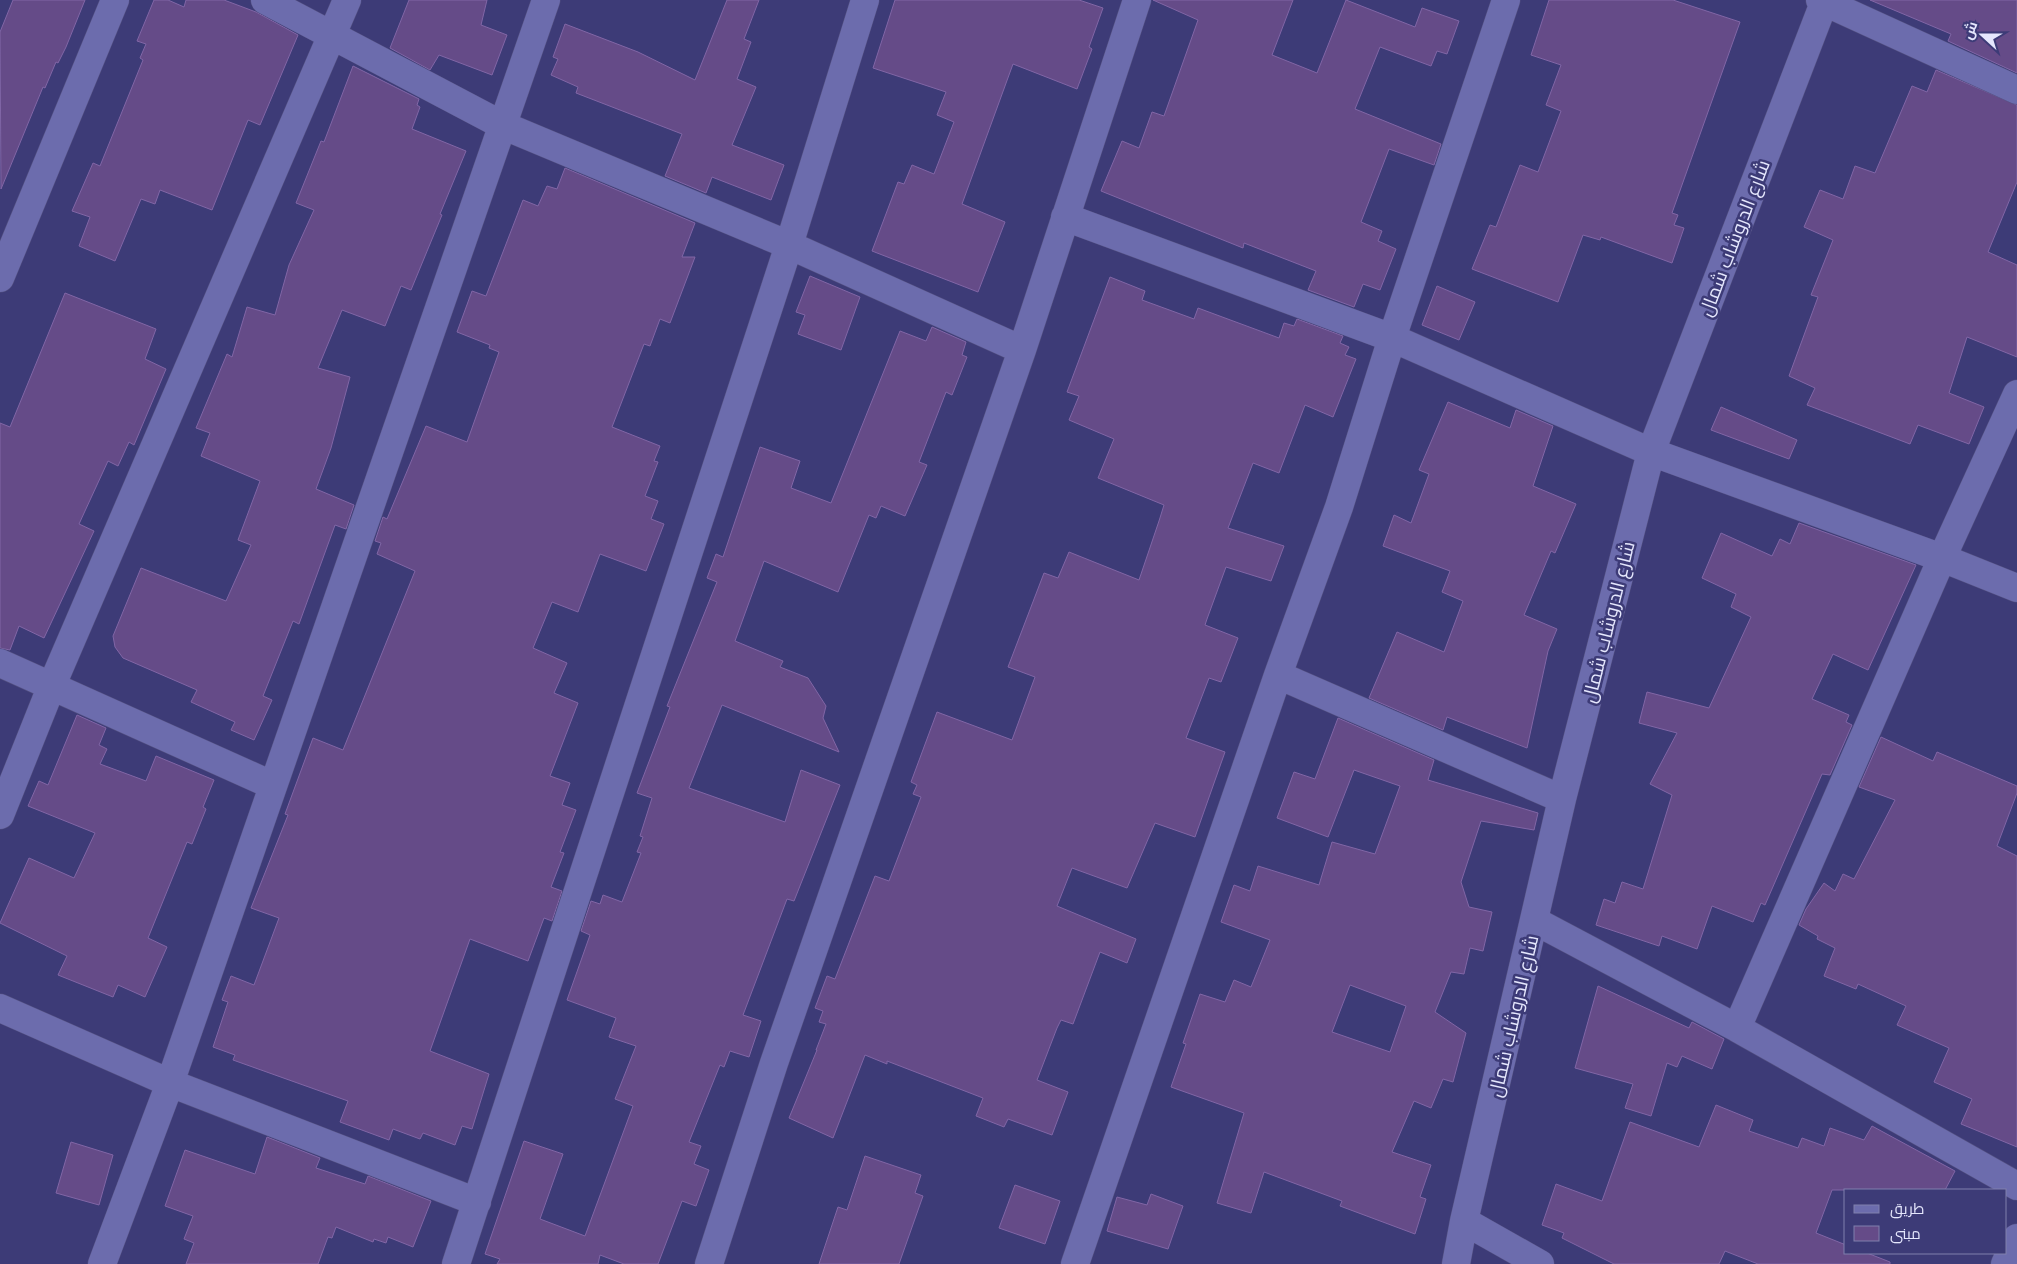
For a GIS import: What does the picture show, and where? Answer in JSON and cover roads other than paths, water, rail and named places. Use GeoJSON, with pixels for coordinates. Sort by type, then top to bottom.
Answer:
{"type":"FeatureCollection","features":[{"type":"Feature","properties":{"kind":"street"},"geometry":{"type":"LineString","coordinates":[[0,278],[115,0]]}},
{"type":"Feature","properties":{"kind":"street"},"geometry":{"type":"LineString","coordinates":[[265,0],[502,125],[789,245],[1022,350]]}},
{"type":"Feature","properties":{"kind":"street"},"geometry":{"type":"LineString","coordinates":[[0,815],[52,685],[334,35],[347,0]]}},
{"type":"Feature","properties":{"kind":"street"},"geometry":{"type":"LineString","coordinates":[[102,1264],[170,1083],[546,0]]}},
{"type":"Feature","properties":{"kind":"street"},"geometry":{"type":"LineString","coordinates":[[456,1264],[789,245],[866,0]]}},
{"type":"Feature","properties":{"kind":"street"},"geometry":{"type":"LineString","coordinates":[[709,1264],[790,1016],[1022,350],[1137,0]]}},
{"type":"Feature","properties":{"kind":"street"},"geometry":{"type":"LineString","coordinates":[[1075,1264],[1278,674],[1339,507],[1392,338],[1506,0]]}},
{"type":"Feature","properties":{"kind":"street"},"geometry":{"type":"LineString","coordinates":[[1823,1],[2017,90]]}},
{"type":"Feature","properties":{"kind":"street","name":"شارع الدروشاب شمال"},"geometry":{"type":"LineString","coordinates":[[1456,1264],[1464,1221],[1562,799],[1651,452],[1823,1]]}},
{"type":"Feature","properties":{"kind":"street"},"geometry":{"type":"LineString","coordinates":[[1065,218],[1392,338],[1651,452],[1942,558],[2017,588]]}},
{"type":"Feature","properties":{"kind":"street"},"geometry":{"type":"LineString","coordinates":[[1737,1028],[1942,558],[2017,394]]}},
{"type":"Feature","properties":{"kind":"street"},"geometry":{"type":"LineString","coordinates":[[0,663],[272,785]]}},
{"type":"Feature","properties":{"kind":"street"},"geometry":{"type":"LineString","coordinates":[[1278,674],[1562,799]]}},
{"type":"Feature","properties":{"kind":"street"},"geometry":{"type":"LineString","coordinates":[[1535,921],[1737,1028],[2017,1186]]}},
{"type":"Feature","properties":{"kind":"street"},"geometry":{"type":"LineString","coordinates":[[0,1008],[170,1083],[477,1202]]}},
{"type":"Feature","properties":{"kind":"street"},"geometry":{"type":"LineString","coordinates":[[1464,1221],[1540,1264]]}},
{"type":"Feature","properties":{"kind":"street"},"geometry":{"type":"LineString","coordinates":[[2005,1264],[2017,1238]]}}]}
